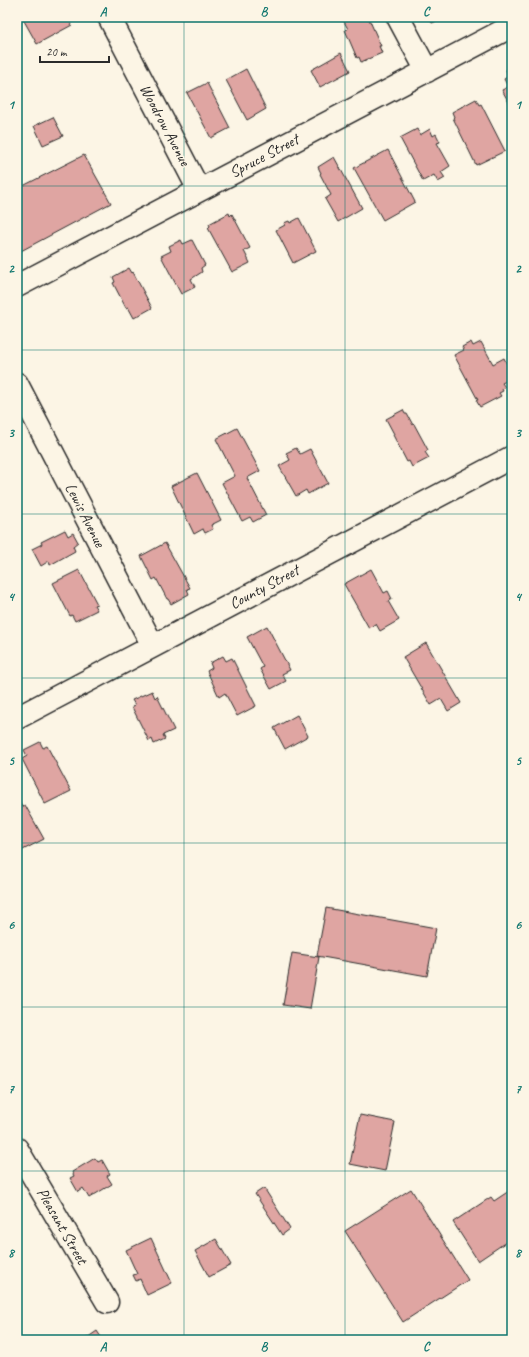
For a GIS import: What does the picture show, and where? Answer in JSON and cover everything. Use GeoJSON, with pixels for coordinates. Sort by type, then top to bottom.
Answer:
{"type":"FeatureCollection","features":[{"type":"Feature","properties":{"kind":"street","name":"Woodrow Avenue"},"geometry":{"type":"LineString","coordinates":[[108,17],[199,190]]}},
{"type":"Feature","properties":{"kind":"street"},"geometry":{"type":"LineString","coordinates":[[398,17],[427,70]]}},
{"type":"Feature","properties":{"kind":"street","name":"Spruce Street"},"geometry":{"type":"LineString","coordinates":[[17,286],[512,26]]}},
{"type":"Feature","properties":{"kind":"street","name":"Lewis Avenue"},"geometry":{"type":"LineString","coordinates":[[17,384],[153,646]]}},
{"type":"Feature","properties":{"kind":"street","name":"County Street"},"geometry":{"type":"LineString","coordinates":[[17,718],[512,456]]}},
{"type":"Feature","properties":{"kind":"street","name":"Pleasant Street"},"geometry":{"type":"LineString","coordinates":[[17,1149],[107,1302]]}},
{"type":"Feature","properties":{"kind":"building"},"geometry":{"type":"Polygon","coordinates":[[[27,17],[73,17],[69,19],[72,25],[37,44],[23,19],[27,17]]]}},
{"type":"Feature","properties":{"kind":"building"},"geometry":{"type":"Polygon","coordinates":[[[366,17],[369,19],[381,46],[379,46],[382,53],[361,62],[359,57],[357,58],[345,30],[348,29],[342,18],[366,17]]]}},
{"type":"Feature","properties":{"kind":"building"},"geometry":{"type":"Polygon","coordinates":[[[428,17],[446,17],[432,23],[428,17]]]}},
{"type":"Feature","properties":{"kind":"building"},"geometry":{"type":"Polygon","coordinates":[[[341,53],[350,71],[320,87],[311,70],[341,53]]]}},
{"type":"Feature","properties":{"kind":"building"},"geometry":{"type":"Polygon","coordinates":[[[512,66],[512,108],[502,90],[508,87],[504,79],[509,76],[506,70],[512,66]]]}},
{"type":"Feature","properties":{"kind":"building"},"geometry":{"type":"Polygon","coordinates":[[[246,69],[266,109],[247,120],[226,80],[246,69]]]}},
{"type":"Feature","properties":{"kind":"building"},"geometry":{"type":"Polygon","coordinates":[[[207,83],[230,128],[211,138],[187,93],[207,83]]]}},
{"type":"Feature","properties":{"kind":"building"},"geometry":{"type":"Polygon","coordinates":[[[476,99],[479,105],[481,104],[505,151],[476,165],[453,118],[452,112],[476,99]]]}},
{"type":"Feature","properties":{"kind":"building"},"geometry":{"type":"Polygon","coordinates":[[[53,117],[63,136],[43,145],[34,126],[53,117]]]}},
{"type":"Feature","properties":{"kind":"building"},"geometry":{"type":"Polygon","coordinates":[[[417,129],[420,135],[430,129],[433,136],[436,134],[440,142],[437,143],[450,166],[441,172],[445,178],[438,182],[434,175],[423,181],[400,138],[417,129]]]}},
{"type":"Feature","properties":{"kind":"building"},"geometry":{"type":"Polygon","coordinates":[[[388,150],[415,202],[383,220],[354,168],[388,150]]]}},
{"type":"Feature","properties":{"kind":"building"},"geometry":{"type":"Polygon","coordinates":[[[84,155],[111,203],[17,254],[17,189],[84,155]]]}},
{"type":"Feature","properties":{"kind":"building"},"geometry":{"type":"Polygon","coordinates":[[[334,157],[362,208],[338,222],[325,199],[331,195],[318,167],[334,157]]]}},
{"type":"Feature","properties":{"kind":"building"},"geometry":{"type":"Polygon","coordinates":[[[17,171],[22,180],[17,183],[17,171]]]}},
{"type":"Feature","properties":{"kind":"building"},"geometry":{"type":"Polygon","coordinates":[[[229,213],[230,216],[232,214],[250,248],[244,251],[250,263],[232,272],[208,228],[210,226],[209,224],[229,213]]]}},
{"type":"Feature","properties":{"kind":"building"},"geometry":{"type":"Polygon","coordinates":[[[299,218],[316,251],[293,263],[276,230],[285,225],[284,223],[289,221],[290,223],[299,218]]]}},
{"type":"Feature","properties":{"kind":"building"},"geometry":{"type":"Polygon","coordinates":[[[181,240],[183,244],[192,240],[205,265],[201,268],[202,272],[191,279],[195,287],[181,294],[161,256],[171,251],[169,246],[181,240]]]}},
{"type":"Feature","properties":{"kind":"building"},"geometry":{"type":"Polygon","coordinates":[[[129,268],[132,273],[133,272],[152,308],[134,318],[128,307],[126,308],[113,283],[115,282],[113,277],[129,268]]]}},
{"type":"Feature","properties":{"kind":"building"},"geometry":{"type":"Polygon","coordinates":[[[471,342],[473,346],[481,342],[493,364],[504,358],[512,374],[512,378],[502,383],[505,387],[502,389],[503,391],[499,393],[501,396],[480,407],[476,400],[478,400],[454,355],[464,350],[462,347],[471,342]]]}},
{"type":"Feature","properties":{"kind":"building"},"geometry":{"type":"Polygon","coordinates":[[[403,410],[413,425],[414,424],[428,450],[425,452],[429,458],[412,467],[409,461],[407,462],[386,419],[403,410]]]}},
{"type":"Feature","properties":{"kind":"building"},"geometry":{"type":"Polygon","coordinates":[[[237,428],[260,471],[247,478],[266,515],[253,522],[250,517],[242,521],[222,483],[235,476],[216,439],[237,428]]]}},
{"type":"Feature","properties":{"kind":"building"},"geometry":{"type":"Polygon","coordinates":[[[296,448],[300,454],[310,449],[328,483],[308,494],[306,490],[296,496],[279,466],[290,460],[286,453],[296,448]]]}},
{"type":"Feature","properties":{"kind":"building"},"geometry":{"type":"Polygon","coordinates":[[[197,473],[221,520],[211,525],[213,529],[205,533],[203,529],[194,534],[171,486],[197,473]]]}},
{"type":"Feature","properties":{"kind":"building"},"geometry":{"type":"Polygon","coordinates":[[[65,530],[68,536],[73,533],[78,542],[73,546],[75,551],[50,565],[49,561],[41,566],[32,549],[42,544],[41,542],[65,530]]]}},
{"type":"Feature","properties":{"kind":"building"},"geometry":{"type":"Polygon","coordinates":[[[165,543],[190,588],[187,589],[189,594],[171,604],[156,578],[153,580],[141,556],[165,543]]]}},
{"type":"Feature","properties":{"kind":"building"},"geometry":{"type":"Polygon","coordinates":[[[371,569],[384,593],[388,591],[392,599],[388,601],[399,620],[380,631],[376,624],[369,628],[344,584],[371,569]]]}},
{"type":"Feature","properties":{"kind":"building"},"geometry":{"type":"Polygon","coordinates":[[[79,570],[97,604],[94,605],[97,610],[75,621],[72,615],[70,616],[53,583],[79,570]]]}},
{"type":"Feature","properties":{"kind":"building"},"geometry":{"type":"Polygon","coordinates":[[[267,626],[290,670],[282,674],[286,681],[271,689],[260,669],[263,667],[247,637],[267,626]]]}},
{"type":"Feature","properties":{"kind":"building"},"geometry":{"type":"Polygon","coordinates":[[[426,643],[461,703],[448,711],[441,699],[431,705],[403,657],[426,643]]]}},
{"type":"Feature","properties":{"kind":"building"},"geometry":{"type":"Polygon","coordinates":[[[223,656],[226,661],[232,658],[256,706],[237,716],[225,693],[219,697],[207,671],[212,668],[210,663],[223,656]]]}},
{"type":"Feature","properties":{"kind":"building"},"geometry":{"type":"Polygon","coordinates":[[[152,691],[155,698],[157,696],[174,730],[163,735],[165,739],[154,744],[152,739],[149,741],[132,707],[135,705],[132,700],[152,691]]]}},
{"type":"Feature","properties":{"kind":"building"},"geometry":{"type":"Polygon","coordinates":[[[297,715],[308,736],[285,749],[274,728],[297,715]]]}},
{"type":"Feature","properties":{"kind":"building"},"geometry":{"type":"Polygon","coordinates":[[[40,742],[43,748],[47,746],[71,791],[45,804],[22,759],[27,756],[24,750],[40,742]]]}},
{"type":"Feature","properties":{"kind":"building"},"geometry":{"type":"Polygon","coordinates":[[[17,798],[22,807],[25,805],[44,839],[19,852],[17,848],[17,798]]]}},
{"type":"Feature","properties":{"kind":"building"},"geometry":{"type":"Polygon","coordinates":[[[326,908],[436,928],[427,976],[317,956],[326,908]]]}},
{"type":"Feature","properties":{"kind":"building"},"geometry":{"type":"Polygon","coordinates":[[[292,953],[319,957],[310,1009],[283,1005],[292,953]]]}},
{"type":"Feature","properties":{"kind":"building"},"geometry":{"type":"Polygon","coordinates":[[[360,1115],[395,1122],[385,1171],[350,1164],[360,1115]]]}},
{"type":"Feature","properties":{"kind":"building"},"geometry":{"type":"Polygon","coordinates":[[[95,1158],[98,1162],[102,1160],[110,1174],[107,1176],[112,1184],[89,1198],[83,1188],[78,1192],[70,1178],[74,1176],[72,1172],[95,1158]]]}},
{"type":"Feature","properties":{"kind":"building"},"geometry":{"type":"Polygon","coordinates":[[[264,1188],[290,1229],[282,1235],[255,1194],[264,1188]]]}},
{"type":"Feature","properties":{"kind":"building"},"geometry":{"type":"Polygon","coordinates":[[[411,1189],[468,1280],[403,1322],[345,1231],[411,1189]]]}},
{"type":"Feature","properties":{"kind":"building"},"geometry":{"type":"Polygon","coordinates":[[[512,1189],[512,1238],[478,1261],[453,1222],[491,1197],[494,1201],[512,1189]]]}},
{"type":"Feature","properties":{"kind":"building"},"geometry":{"type":"Polygon","coordinates":[[[151,1238],[172,1283],[147,1295],[140,1279],[136,1281],[133,1275],[137,1274],[126,1250],[151,1238]]]}},
{"type":"Feature","properties":{"kind":"building"},"geometry":{"type":"Polygon","coordinates":[[[216,1239],[231,1265],[209,1277],[195,1251],[216,1239]]]}},
{"type":"Feature","properties":{"kind":"building"},"geometry":{"type":"Polygon","coordinates":[[[97,1331],[103,1340],[84,1340],[97,1331]]]}}]}
